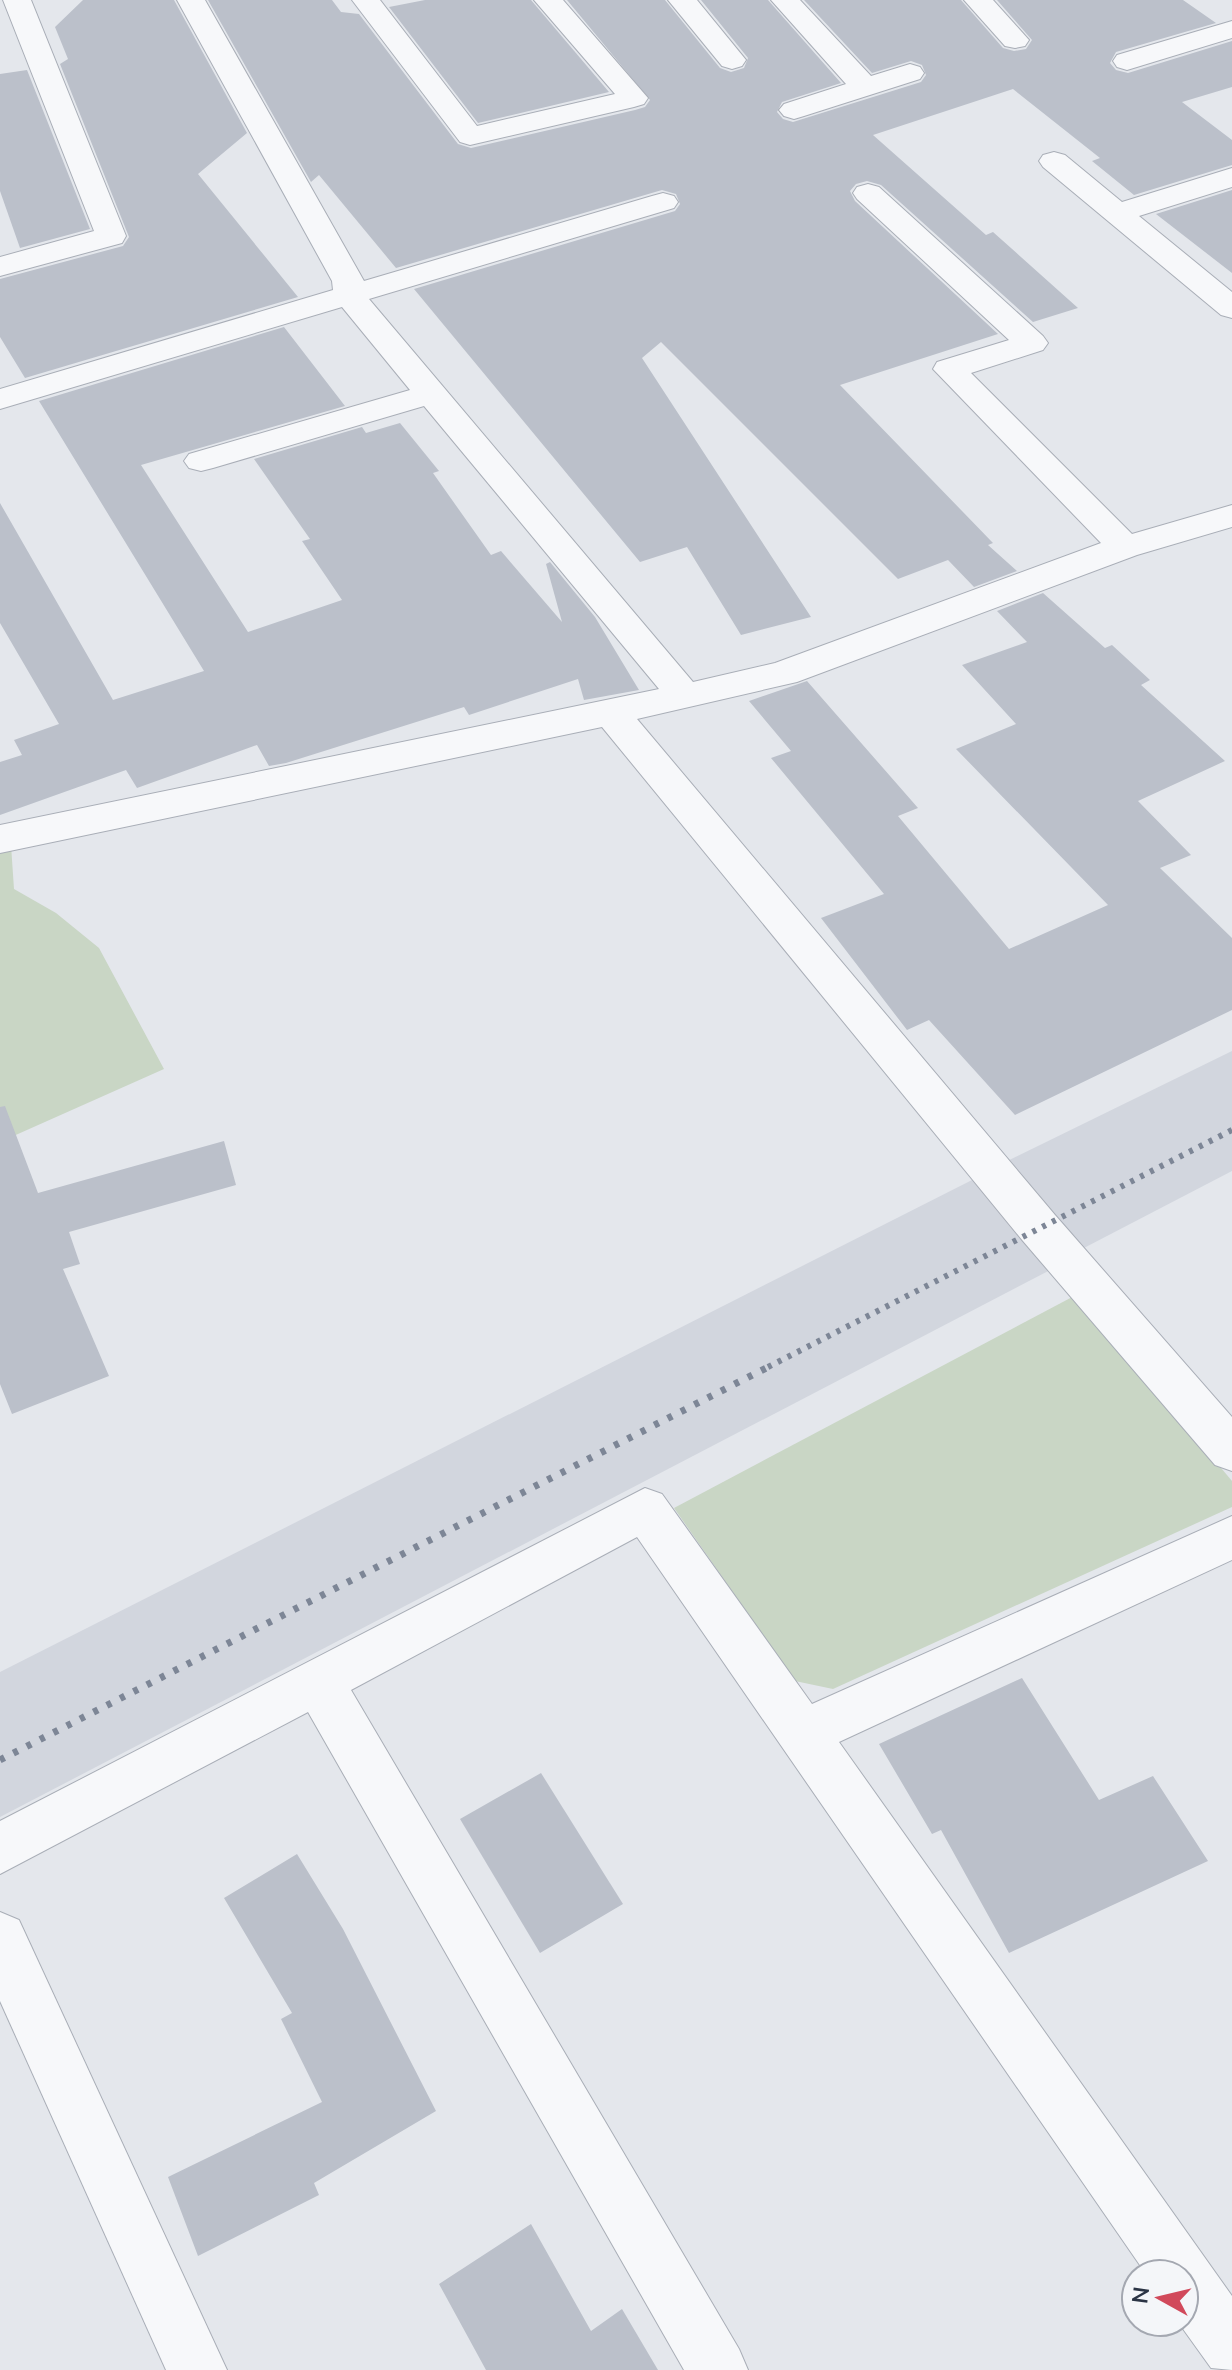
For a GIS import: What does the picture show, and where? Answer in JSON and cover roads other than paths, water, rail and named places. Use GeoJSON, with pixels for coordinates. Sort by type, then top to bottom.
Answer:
{"type":"FeatureCollection","features":[{"type":"Feature","properties":{"kind":"street"},"geometry":{"type":"LineString","coordinates":[[0,267],[111,236],[20,38],[17,0]]}},
{"type":"Feature","properties":{"kind":"street"},"geometry":{"type":"LineString","coordinates":[[191,0],[348,281],[350,297],[686,697]]}},
{"type":"Feature","properties":{"kind":"street"},"geometry":{"type":"LineString","coordinates":[[366,0],[470,136],[634,98],[548,0]]}},
{"type":"Feature","properties":{"kind":"street"},"geometry":{"type":"LineString","coordinates":[[682,0],[732,60]]}},
{"type":"Feature","properties":{"kind":"street"},"geometry":{"type":"LineString","coordinates":[[785,0],[865,87]]}},
{"type":"Feature","properties":{"kind":"street"},"geometry":{"type":"LineString","coordinates":[[984,1],[1015,40]]}},
{"type":"Feature","properties":{"kind":"street"},"geometry":{"type":"LineString","coordinates":[[1127,61],[1232,29]]}},
{"type":"Feature","properties":{"kind":"street"},"geometry":{"type":"LineString","coordinates":[[794,110],[910,73]]}},
{"type":"Feature","properties":{"kind":"street"},"geometry":{"type":"LineString","coordinates":[[1054,161],[1232,308]]}},
{"type":"Feature","properties":{"kind":"street"},"geometry":{"type":"LineString","coordinates":[[1117,213],[1232,177]]}},
{"type":"Feature","properties":{"kind":"street"},"geometry":{"type":"LineString","coordinates":[[868,193],[1032,343],[949,369],[1125,547]]}},
{"type":"Feature","properties":{"kind":"street"},"geometry":{"type":"LineString","coordinates":[[0,399],[663,202]]}},
{"type":"Feature","properties":{"kind":"street"},"geometry":{"type":"LineString","coordinates":[[201,461],[431,394]]}},
{"type":"Feature","properties":{"kind":"street"},"geometry":{"type":"LineString","coordinates":[[0,839],[611,713],[784,673],[1125,547],[1232,516]]}},
{"type":"Feature","properties":{"kind":"street"},"geometry":{"type":"LineString","coordinates":[[611,713],[1039,1228],[1232,1451]]}},
{"type":"Feature","properties":{"kind":"street"},"geometry":{"type":"LineString","coordinates":[[0,1849],[645,1509],[1169,2258]]}},
{"type":"Feature","properties":{"kind":"street"},"geometry":{"type":"LineString","coordinates":[[802,1734],[1232,1537]]}},
{"type":"Feature","properties":{"kind":"street"},"geometry":{"type":"LineString","coordinates":[[318,1681],[718,2370]]}},
{"type":"Feature","properties":{"kind":"street"},"geometry":{"type":"LineString","coordinates":[[0,1939],[197,2370]]}},
{"type":"Feature","properties":{"kind":"street"},"geometry":{"type":"LineString","coordinates":[[1200,2302],[1232,2347]]}},
{"type":"Feature","properties":{"kind":"railway"},"geometry":{"type":"LineString","coordinates":[[768,1367],[1232,1130]]}},
{"type":"Feature","properties":{"kind":"railway"},"geometry":{"type":"LineString","coordinates":[[0,1760],[772,1365]]}}]}
